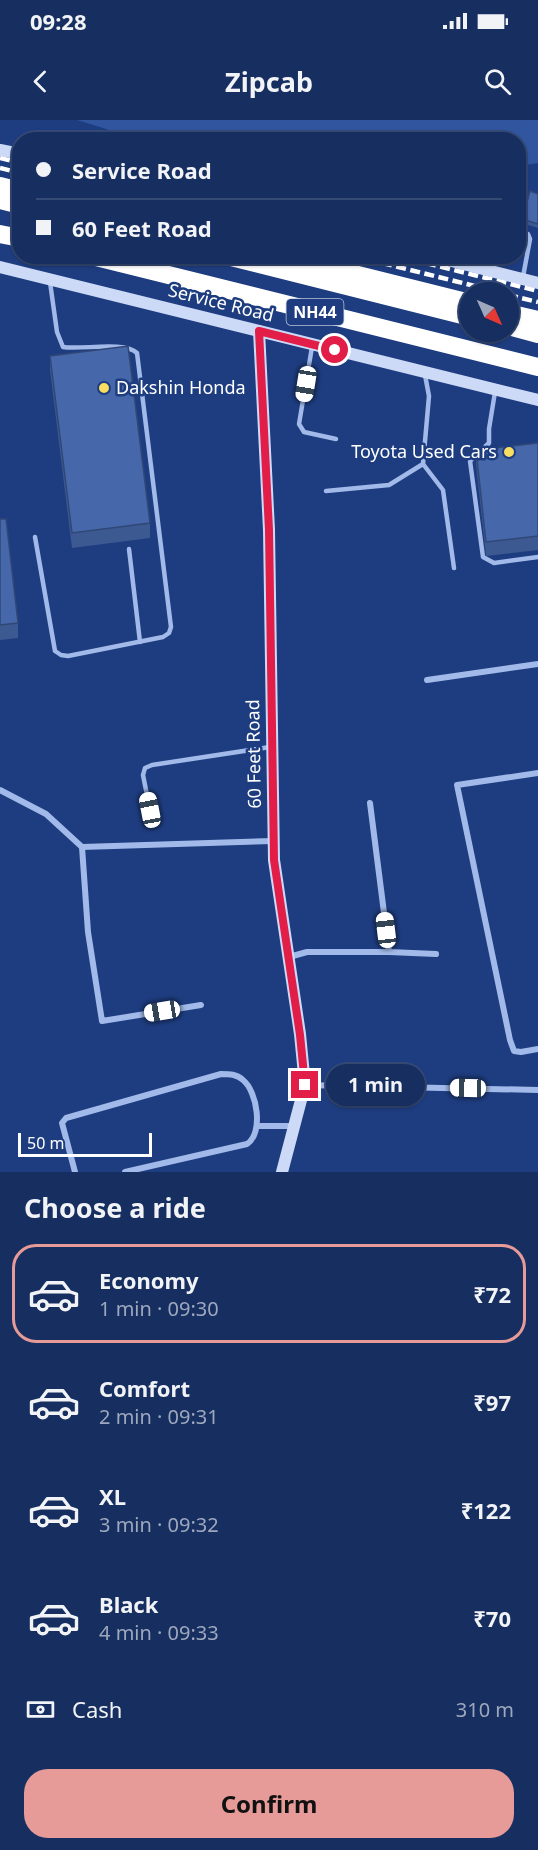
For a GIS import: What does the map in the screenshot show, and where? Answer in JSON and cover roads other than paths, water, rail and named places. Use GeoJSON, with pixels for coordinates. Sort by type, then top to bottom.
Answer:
{"type":"FeatureCollection","features":[{"type":"Feature","properties":{"kind":"highway","name":"NH44"},"geometry":{"type":"LineString","coordinates":[[124,264],[538,367]]}},
{"type":"Feature","properties":{"kind":"highway"},"geometry":{"type":"LineString","coordinates":[[160,264],[538,360]]}},
{"type":"Feature","properties":{"kind":"highway"},"geometry":{"type":"LineString","coordinates":[[259,264],[459,314]]}},
{"type":"Feature","properties":{"kind":"highway","name":"NH44"},"geometry":{"type":"LineString","coordinates":[[314,264],[459,300]]}},
{"type":"Feature","properties":{"kind":"highway"},"geometry":{"type":"LineString","coordinates":[[519,316],[538,320]]}},
{"type":"Feature","properties":{"kind":"highway"},"geometry":{"type":"LineString","coordinates":[[519,329],[538,334]]}},
{"type":"Feature","properties":{"kind":"street"},"geometry":{"type":"LineString","coordinates":[[464,264],[538,283]]}},
{"type":"Feature","properties":{"kind":"street","name":"Service Road"},"geometry":{"type":"LineString","coordinates":[[0,267],[538,400]]}},
{"type":"Feature","properties":{"kind":"street","name":"60 Feet Road"},"geometry":{"type":"LineString","coordinates":[[259,331],[269,530],[274,860],[305,1085],[282,1172]]}},
{"type":"Feature","properties":{"kind":"street"},"geometry":{"type":"LineString","coordinates":[[427,680],[538,664]]}},
{"type":"Feature","properties":{"kind":"street"},"geometry":{"type":"LineString","coordinates":[[538,773],[457,785],[510,1040],[514,1051],[521,1052],[538,1048]]}},
{"type":"Feature","properties":{"kind":"street"},"geometry":{"type":"LineString","coordinates":[[0,790],[46,814],[82,847],[88,932],[102,1021],[201,1005]]}},
{"type":"Feature","properties":{"kind":"street"},"geometry":{"type":"LineString","coordinates":[[370,803],[388,952]]}},
{"type":"Feature","properties":{"kind":"street"},"geometry":{"type":"LineString","coordinates":[[82,847],[273,842]]}},
{"type":"Feature","properties":{"kind":"street"},"geometry":{"type":"LineString","coordinates":[[289,957],[307,952],[436,954]]}},
{"type":"Feature","properties":{"kind":"street"},"geometry":{"type":"LineString","coordinates":[[75,1172],[62,1123],[66,1118],[221,1074],[238,1075],[246,1082],[252,1094],[258,1126],[253,1140],[247,1144],[125,1172]]}},
{"type":"Feature","properties":{"kind":"street"},"geometry":{"type":"LineString","coordinates":[[305,1085],[538,1090]]}},
{"type":"Feature","properties":{"kind":"street"},"geometry":{"type":"LineString","coordinates":[[258,1126],[294,1126]]}},
{"type":"Feature","properties":{"kind":"lane"},"geometry":{"type":"LineString","coordinates":[[526,233],[530,239],[526,262]]}},
{"type":"Feature","properties":{"kind":"lane"},"geometry":{"type":"LineString","coordinates":[[523,279],[526,264]]}},
{"type":"Feature","properties":{"kind":"lane"},"geometry":{"type":"LineString","coordinates":[[35,537],[55,651],[68,656],[163,638],[169,633],[171,627],[137,353],[124,347],[76,350],[63,347],[57,332],[50,279]]}},
{"type":"Feature","properties":{"kind":"lane"},"geometry":{"type":"LineString","coordinates":[[313,345],[300,429],[304,432],[336,439]]}},
{"type":"Feature","properties":{"kind":"lane"},"geometry":{"type":"LineString","coordinates":[[425,372],[429,396],[423,464],[443,489],[454,568]]}},
{"type":"Feature","properties":{"kind":"lane"},"geometry":{"type":"LineString","coordinates":[[495,389],[489,443],[470,461],[483,556],[494,563],[538,557]]}},
{"type":"Feature","properties":{"kind":"lane"},"geometry":{"type":"LineString","coordinates":[[326,491],[389,485],[423,464]]}},
{"type":"Feature","properties":{"kind":"lane"},"geometry":{"type":"LineString","coordinates":[[129,549],[140,642]]}},
{"type":"Feature","properties":{"kind":"lane"},"geometry":{"type":"LineString","coordinates":[[150,810],[143,775],[146,768],[152,765],[273,746]]}},
{"type":"Feature","properties":{"kind":"railway"},"geometry":{"type":"LineString","coordinates":[[0,158],[12,161]]}},
{"type":"Feature","properties":{"kind":"railway"},"geometry":{"type":"LineString","coordinates":[[0,168],[12,171]]}},
{"type":"Feature","properties":{"kind":"railway"},"geometry":{"type":"LineString","coordinates":[[386,264],[459,282]]}},
{"type":"Feature","properties":{"kind":"railway"},"geometry":{"type":"LineString","coordinates":[[430,264],[538,291]]}},
{"type":"Feature","properties":{"kind":"railway"},"geometry":{"type":"LineString","coordinates":[[519,298],[538,302]]}},
{"type":"Feature","properties":{"kind":"place","name":"Dakshin Honda"},"geometry":{"type":"Point","coordinates":[104,388]}},
{"type":"Feature","properties":{"kind":"place","name":"Toyota Used Cars"},"geometry":{"type":"Point","coordinates":[509,452]}}]}
